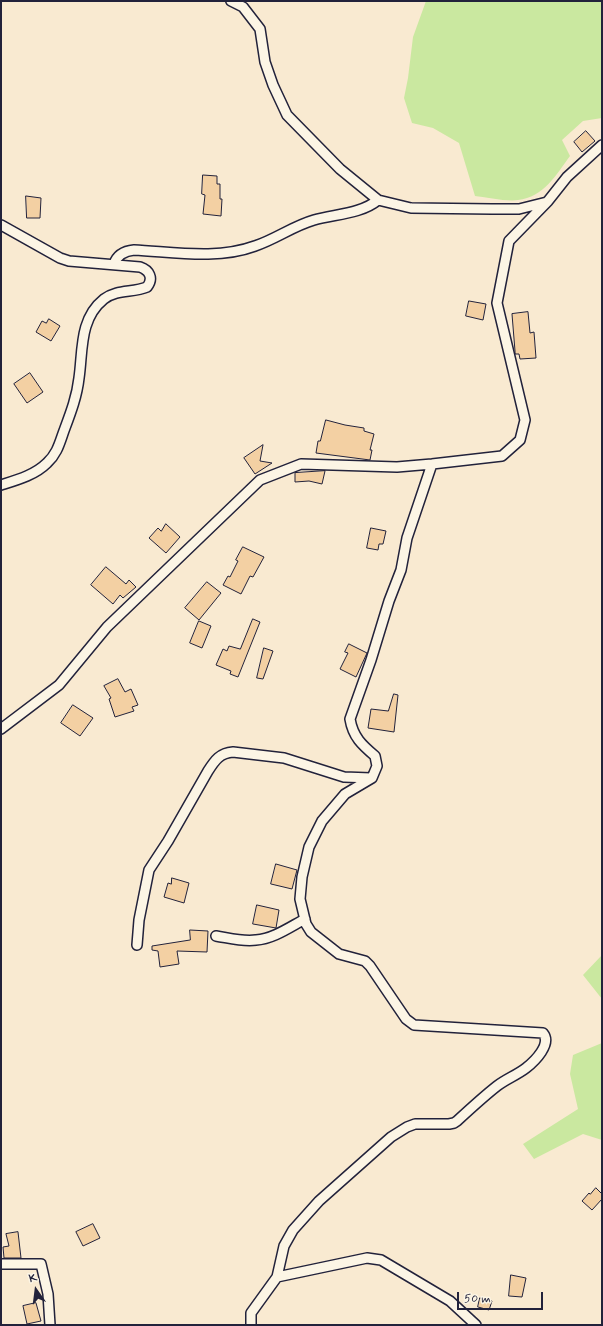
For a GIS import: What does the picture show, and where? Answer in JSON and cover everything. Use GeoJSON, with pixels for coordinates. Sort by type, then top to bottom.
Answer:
{"type":"FeatureCollection","features":[{"type":"Feature","properties":{"kind":"street"},"geometry":{"type":"LineString","coordinates":[[231,1],[242,7],[260,29],[265,62],[273,85],[287,115],[340,170],[378,200],[411,208],[492,209],[520,208],[548,201]]}},
{"type":"Feature","properties":{"kind":"street"},"geometry":{"type":"LineString","coordinates":[[1,729],[59,685],[107,627],[260,480],[301,464],[397,467],[502,456],[520,440],[525,420],[497,303],[509,241],[548,201],[567,177],[602,145]]}},
{"type":"Feature","properties":{"kind":"street"},"geometry":{"type":"LineString","coordinates":[[114,264],[119,255],[134,250],[215,254],[242,250],[269,241],[307,222],[365,208],[378,200]]}},
{"type":"Feature","properties":{"kind":"street"},"geometry":{"type":"LineString","coordinates":[[1,225],[60,258],[82,262],[140,267],[146,269],[151,278],[147,286],[141,289],[112,295],[97,306],[86,326],[82,338],[76,397],[58,448],[47,463],[40,469],[30,475],[1,485]]}},
{"type":"Feature","properties":{"kind":"street"},"geometry":{"type":"LineString","coordinates":[[251,1325],[251,1313],[277,1277],[284,1246],[293,1230],[319,1201],[390,1137],[415,1124],[454,1123],[497,1086],[526,1068],[537,1058],[546,1040],[546,1036],[543,1033],[414,1025],[406,1019],[365,961],[339,954],[311,932],[306,924],[300,899],[302,877],[309,847],[322,821],[345,794],[372,778],[377,766],[376,756],[360,743],[352,730],[350,720],[372,660],[389,600],[401,570],[407,538],[432,464]]}},
{"type":"Feature","properties":{"kind":"street"},"geometry":{"type":"LineString","coordinates":[[137,946],[139,920],[149,870],[168,841],[208,771],[215,760],[220,756],[225,753],[233,752],[284,758],[344,777],[372,778]]}},
{"type":"Feature","properties":{"kind":"street"},"geometry":{"type":"LineString","coordinates":[[216,936],[242,940],[256,940],[267,938],[305,920]]}},
{"type":"Feature","properties":{"kind":"street"},"geometry":{"type":"LineString","coordinates":[[277,1277],[367,1258],[381,1260],[450,1301],[476,1325]]}},
{"type":"Feature","properties":{"kind":"street"},"geometry":{"type":"LineString","coordinates":[[1,1264],[41,1264],[48,1294],[50,1325]]}},
{"type":"Feature","properties":{"kind":"green space"},"geometry":{"type":"Polygon","coordinates":[[[426,1],[602,1],[602,118],[583,121],[562,140],[570,156],[548,184],[535,195],[518,200],[503,200],[475,196],[459,143],[433,128],[412,123],[404,98],[413,37],[426,1]]]}},
{"type":"Feature","properties":{"kind":"green space"},"geometry":{"type":"Polygon","coordinates":[[[602,955],[602,999],[583,975],[602,955]]]}},
{"type":"Feature","properties":{"kind":"green space"},"geometry":{"type":"Polygon","coordinates":[[[602,1043],[602,1140],[583,1134],[534,1159],[523,1144],[578,1109],[570,1074],[573,1055],[602,1043]]]}},
{"type":"Feature","properties":{"kind":"building"},"geometry":{"type":"Polygon","coordinates":[[[586,131],[595,141],[582,152],[574,142],[586,131]]]}},
{"type":"Feature","properties":{"kind":"building"},"geometry":{"type":"Polygon","coordinates":[[[203,175],[217,176],[217,184],[220,184],[220,199],[222,199],[221,216],[203,214],[205,195],[202,194],[203,175]]]}},
{"type":"Feature","properties":{"kind":"building"},"geometry":{"type":"Polygon","coordinates":[[[26,196],[41,198],[40,218],[27,218],[26,196]]]}},
{"type":"Feature","properties":{"kind":"building"},"geometry":{"type":"Polygon","coordinates":[[[469,301],[486,304],[483,320],[466,316],[469,301]]]}},
{"type":"Feature","properties":{"kind":"building"},"geometry":{"type":"Polygon","coordinates":[[[528,312],[530,333],[534,332],[536,358],[520,359],[519,354],[515,354],[512,314],[528,312]]]}},
{"type":"Feature","properties":{"kind":"building"},"geometry":{"type":"Polygon","coordinates":[[[49,319],[60,326],[51,341],[36,332],[42,321],[46,323],[49,319]]]}},
{"type":"Feature","properties":{"kind":"building"},"geometry":{"type":"Polygon","coordinates":[[[30,373],[43,392],[27,403],[14,384],[30,373]]]}},
{"type":"Feature","properties":{"kind":"building"},"geometry":{"type":"Polygon","coordinates":[[[326,420],[364,428],[364,431],[374,434],[370,450],[372,450],[370,460],[316,453],[318,441],[320,441],[326,420]]]}},
{"type":"Feature","properties":{"kind":"building"},"geometry":{"type":"Polygon","coordinates":[[[263,445],[260,461],[272,463],[255,474],[244,458],[263,445]]]}},
{"type":"Feature","properties":{"kind":"building"},"geometry":{"type":"Polygon","coordinates":[[[325,471],[322,484],[309,481],[295,482],[295,473],[325,471]]]}},
{"type":"Feature","properties":{"kind":"building"},"geometry":{"type":"Polygon","coordinates":[[[166,524],[180,537],[166,553],[149,538],[158,528],[161,531],[166,524]]]}},
{"type":"Feature","properties":{"kind":"building"},"geometry":{"type":"Polygon","coordinates":[[[371,528],[386,531],[383,544],[379,544],[378,550],[367,548],[371,528]]]}},
{"type":"Feature","properties":{"kind":"building"},"geometry":{"type":"Polygon","coordinates":[[[243,547],[264,557],[253,577],[250,576],[241,594],[223,585],[228,576],[230,577],[238,561],[236,560],[243,547]]]}},
{"type":"Feature","properties":{"kind":"building"},"geometry":{"type":"Polygon","coordinates":[[[106,567],[126,584],[129,580],[136,587],[123,598],[120,595],[113,604],[91,585],[106,567]]]}},
{"type":"Feature","properties":{"kind":"building"},"geometry":{"type":"Polygon","coordinates":[[[207,582],[221,593],[199,620],[185,608],[207,582]]]}},
{"type":"Feature","properties":{"kind":"building"},"geometry":{"type":"Polygon","coordinates":[[[253,619],[260,622],[238,677],[230,674],[231,671],[216,665],[223,649],[227,651],[229,646],[240,649],[253,619]]]}},
{"type":"Feature","properties":{"kind":"building"},"geometry":{"type":"Polygon","coordinates":[[[199,621],[211,626],[202,648],[190,643],[199,621]]]}},
{"type":"Feature","properties":{"kind":"building"},"geometry":{"type":"Polygon","coordinates":[[[349,644],[367,653],[356,677],[340,669],[348,653],[345,652],[349,644]]]}},
{"type":"Feature","properties":{"kind":"building"},"geometry":{"type":"Polygon","coordinates":[[[264,648],[273,651],[263,679],[257,678],[264,648]]]}},
{"type":"Feature","properties":{"kind":"building"},"geometry":{"type":"Polygon","coordinates":[[[118,679],[125,692],[131,689],[138,705],[132,707],[134,711],[115,717],[109,699],[111,698],[104,686],[118,679]]]}},
{"type":"Feature","properties":{"kind":"building"},"geometry":{"type":"Polygon","coordinates":[[[394,694],[398,695],[394,732],[368,728],[371,709],[388,711],[394,694]]]}},
{"type":"Feature","properties":{"kind":"building"},"geometry":{"type":"Polygon","coordinates":[[[73,705],[93,718],[80,736],[61,723],[73,705]]]}},
{"type":"Feature","properties":{"kind":"building"},"geometry":{"type":"Polygon","coordinates":[[[276,864],[297,870],[292,889],[271,884],[276,864]]]}},
{"type":"Feature","properties":{"kind":"building"},"geometry":{"type":"Polygon","coordinates":[[[172,878],[189,883],[184,903],[164,897],[168,883],[171,884],[172,878]]]}},
{"type":"Feature","properties":{"kind":"building"},"geometry":{"type":"Polygon","coordinates":[[[257,905],[279,910],[276,928],[253,924],[257,905]]]}},
{"type":"Feature","properties":{"kind":"building"},"geometry":{"type":"Polygon","coordinates":[[[190,930],[208,931],[207,952],[177,951],[179,964],[160,967],[158,951],[152,950],[152,946],[190,940],[190,930]]]}},
{"type":"Feature","properties":{"kind":"building"},"geometry":{"type":"Polygon","coordinates":[[[596,1188],[602,1194],[602,1199],[592,1210],[582,1201],[596,1188]]]}},
{"type":"Feature","properties":{"kind":"building"},"geometry":{"type":"Polygon","coordinates":[[[93,1224],[100,1238],[83,1246],[76,1232],[93,1224]]]}},
{"type":"Feature","properties":{"kind":"building"},"geometry":{"type":"Polygon","coordinates":[[[18,1232],[21,1258],[4,1258],[3,1247],[9,1246],[6,1234],[18,1232]]]}},
{"type":"Feature","properties":{"kind":"building"},"geometry":{"type":"Polygon","coordinates":[[[511,1275],[526,1278],[522,1297],[509,1296],[511,1275]]]}},
{"type":"Feature","properties":{"kind":"building"},"geometry":{"type":"Polygon","coordinates":[[[480,1298],[492,1301],[489,1310],[478,1307],[480,1298]]]}},
{"type":"Feature","properties":{"kind":"building"},"geometry":{"type":"Polygon","coordinates":[[[36,1303],[41,1321],[27,1324],[23,1306],[36,1303]]]}}]}
